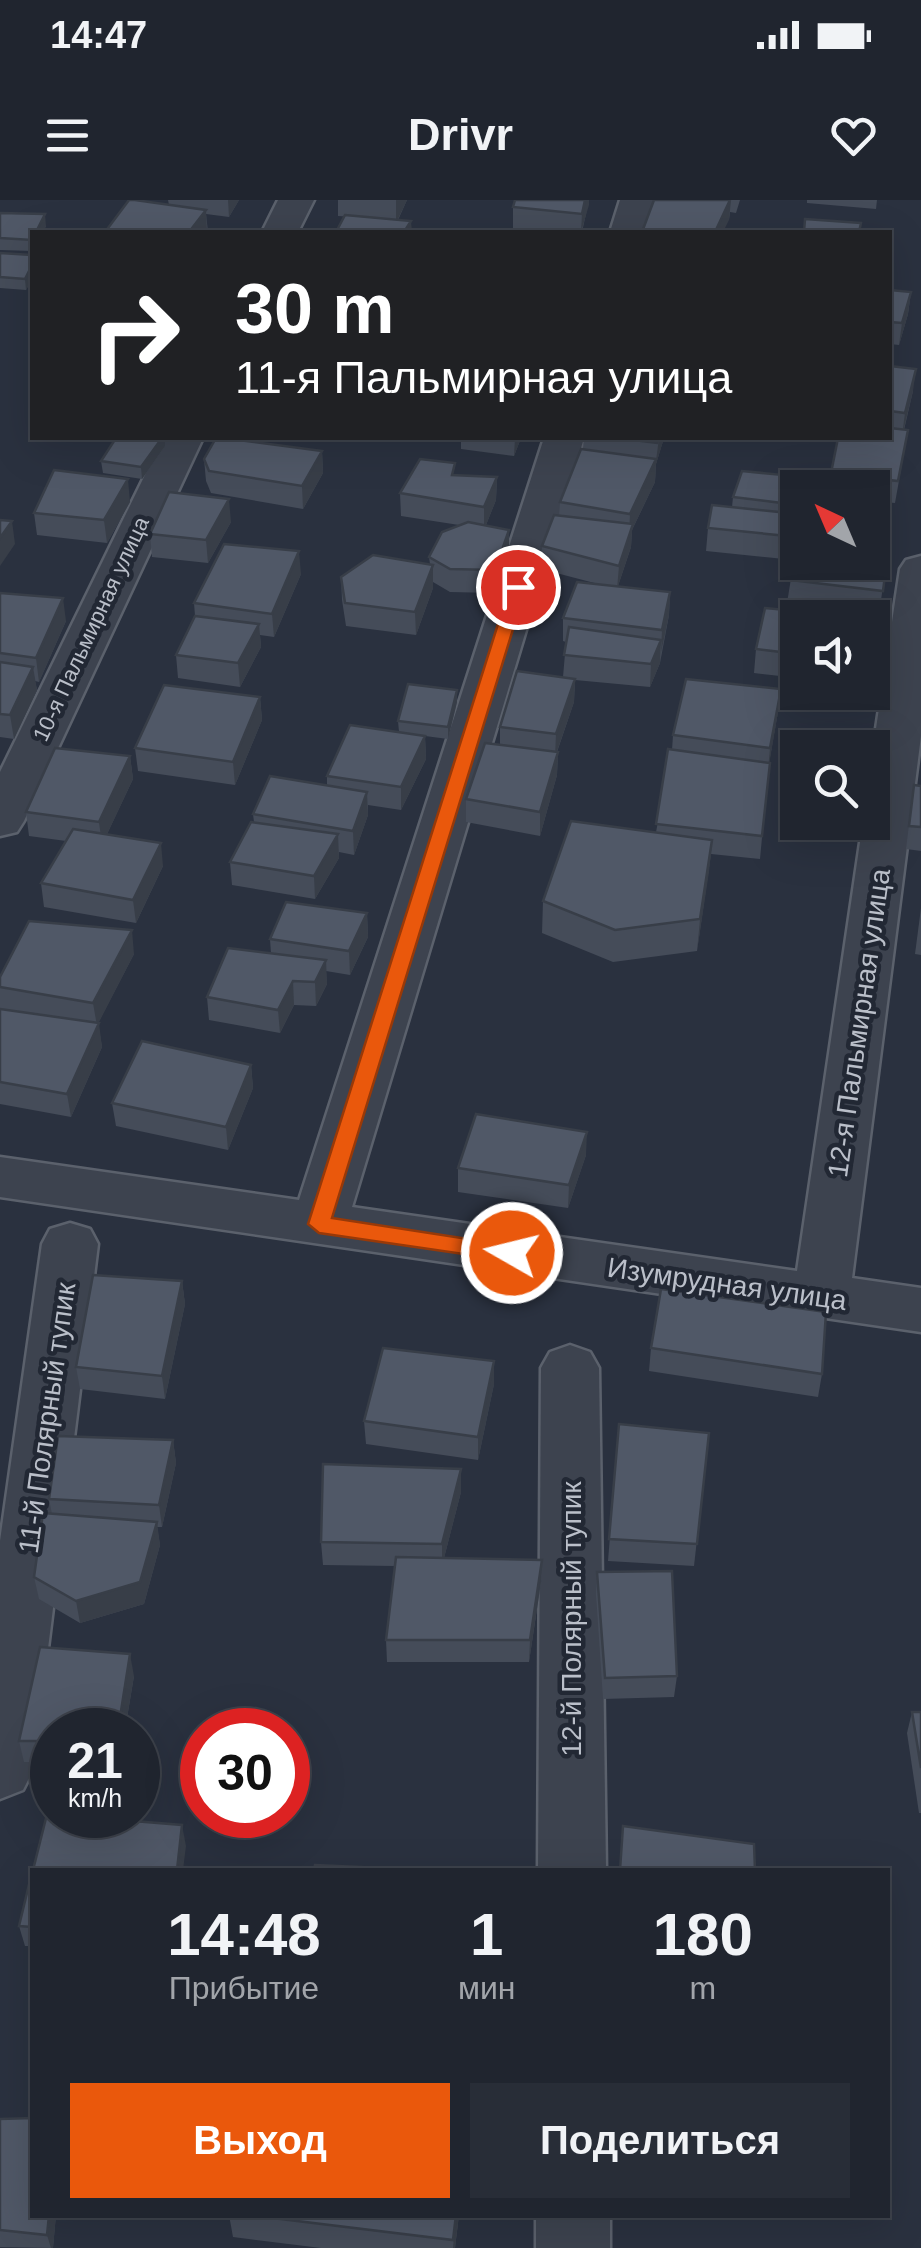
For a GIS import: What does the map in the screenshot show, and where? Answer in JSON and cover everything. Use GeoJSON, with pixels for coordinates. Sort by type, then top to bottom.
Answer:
{"type":"FeatureCollection","features":[{"type":"Feature","properties":{"kind":"street"},"geometry":{"type":"LineString","coordinates":[[281,230],[296,200]]}},
{"type":"Feature","properties":{"kind":"street"},"geometry":{"type":"LineString","coordinates":[[629,230],[638,200]]}},
{"type":"Feature","properties":{"kind":"street","name":"10-я Пальмирная улица"},"geometry":{"type":"LineString","coordinates":[[0,821],[182,440]]}},
{"type":"Feature","properties":{"kind":"street"},"geometry":{"type":"LineString","coordinates":[[319,1224],[563,440]]}},
{"type":"Feature","properties":{"kind":"street","name":"12-я Пальмирная улица"},"geometry":{"type":"LineString","coordinates":[[821,1298],[921,569]]}},
{"type":"Feature","properties":{"kind":"street","name":"Изумрудная улица"},"geometry":{"type":"LineString","coordinates":[[0,1177],[921,1310]]}},
{"type":"Feature","properties":{"kind":"street","name":"11-й Полярный тупик"},"geometry":{"type":"LineString","coordinates":[[0,1770],[70,1244]]}},
{"type":"Feature","properties":{"kind":"street","name":"12-й Полярный тупик"},"geometry":{"type":"LineString","coordinates":[[570,1368],[572,1868]]}},
{"type":"Feature","properties":{"kind":"street"},"geometry":{"type":"LineString","coordinates":[[573,2218],[574,2248]]}},
{"type":"Feature","properties":{"kind":"building"},"geometry":{"type":"Polygon","coordinates":[[[129,200],[206,210],[191,230],[106,230],[129,200]]]}},
{"type":"Feature","properties":{"kind":"building"},"geometry":{"type":"Polygon","coordinates":[[[515,200],[585,200],[582,214],[513,207],[515,200]]]}},
{"type":"Feature","properties":{"kind":"building"},"geometry":{"type":"Polygon","coordinates":[[[654,200],[730,200],[716,230],[643,230],[654,200]]]}},
{"type":"Feature","properties":{"kind":"building"},"geometry":{"type":"Polygon","coordinates":[[[0,213],[45,214],[37,230],[30,230],[30,240],[0,238],[0,213]]]}},
{"type":"Feature","properties":{"kind":"building"},"geometry":{"type":"Polygon","coordinates":[[[345,215],[411,221],[405,230],[337,230],[345,215]]]}},
{"type":"Feature","properties":{"kind":"building"},"geometry":{"type":"Polygon","coordinates":[[[805,219],[861,223],[859,230],[804,230],[805,219]]]}},
{"type":"Feature","properties":{"kind":"building"},"geometry":{"type":"Polygon","coordinates":[[[0,253],[30,255],[25,279],[0,277],[0,253]]]}},
{"type":"Feature","properties":{"kind":"building"},"geometry":{"type":"Polygon","coordinates":[[[892,290],[911,292],[902,323],[892,322],[892,290]]]}},
{"type":"Feature","properties":{"kind":"building"},"geometry":{"type":"Polygon","coordinates":[[[892,366],[916,369],[905,413],[892,411],[892,366]]]}},
{"type":"Feature","properties":{"kind":"building"},"geometry":{"type":"Polygon","coordinates":[[[892,428],[908,430],[898,481],[890,480],[890,470],[832,470],[838,440],[892,440],[892,428]]]}},
{"type":"Feature","properties":{"kind":"building"},"geometry":{"type":"Polygon","coordinates":[[[115,440],[161,440],[141,467],[101,461],[115,440]]]}},
{"type":"Feature","properties":{"kind":"building"},"geometry":{"type":"Polygon","coordinates":[[[215,440],[322,451],[302,486],[209,471],[204,459],[215,440]]]}},
{"type":"Feature","properties":{"kind":"building"},"geometry":{"type":"Polygon","coordinates":[[[581,449],[656,459],[630,514],[560,502],[581,449]]]}},
{"type":"Feature","properties":{"kind":"building"},"geometry":{"type":"Polygon","coordinates":[[[420,459],[455,463],[452,475],[497,477],[484,507],[400,493],[420,459]]]}},
{"type":"Feature","properties":{"kind":"building"},"geometry":{"type":"Polygon","coordinates":[[[54,470],[128,479],[104,520],[34,513],[54,470]]]}},
{"type":"Feature","properties":{"kind":"building"},"geometry":{"type":"Polygon","coordinates":[[[742,471],[780,475],[780,503],[733,497],[742,471]]]}},
{"type":"Feature","properties":{"kind":"building"},"geometry":{"type":"Polygon","coordinates":[[[169,492],[229,499],[206,540],[150,534],[169,492]]]}},
{"type":"Feature","properties":{"kind":"building"},"geometry":{"type":"Polygon","coordinates":[[[712,505],[780,512],[780,535],[708,528],[712,505]]]}},
{"type":"Feature","properties":{"kind":"building"},"geometry":{"type":"Polygon","coordinates":[[[554,515],[633,524],[619,566],[542,546],[554,515]]]}},
{"type":"Feature","properties":{"kind":"building"},"geometry":{"type":"Polygon","coordinates":[[[0,520],[12,521],[0,538],[0,520]]]}},
{"type":"Feature","properties":{"kind":"building"},"geometry":{"type":"Polygon","coordinates":[[[468,522],[509,530],[495,570],[450,569],[429,557],[442,532],[468,522]]]}},
{"type":"Feature","properties":{"kind":"building"},"geometry":{"type":"Polygon","coordinates":[[[224,544],[299,551],[272,614],[194,603],[224,544]]]}},
{"type":"Feature","properties":{"kind":"building"},"geometry":{"type":"Polygon","coordinates":[[[373,555],[433,565],[415,612],[345,603],[341,577],[373,555]]]}},
{"type":"Feature","properties":{"kind":"building"},"geometry":{"type":"Polygon","coordinates":[[[790,580],[884,580],[883,591],[790,580]]]}},
{"type":"Feature","properties":{"kind":"building"},"geometry":{"type":"Polygon","coordinates":[[[577,582],[670,592],[662,630],[563,618],[577,582]]]}},
{"type":"Feature","properties":{"kind":"building"},"geometry":{"type":"Polygon","coordinates":[[[0,593],[63,598],[36,658],[0,653],[0,593]]]}},
{"type":"Feature","properties":{"kind":"building"},"geometry":{"type":"Polygon","coordinates":[[[765,608],[780,609],[780,652],[756,649],[765,608]]]}},
{"type":"Feature","properties":{"kind":"building"},"geometry":{"type":"Polygon","coordinates":[[[195,616],[259,624],[238,663],[176,655],[195,616]]]}},
{"type":"Feature","properties":{"kind":"building"},"geometry":{"type":"Polygon","coordinates":[[[569,627],[661,640],[651,664],[564,655],[569,627]]]}},
{"type":"Feature","properties":{"kind":"building"},"geometry":{"type":"Polygon","coordinates":[[[0,662],[33,667],[10,715],[0,714],[0,662]]]}},
{"type":"Feature","properties":{"kind":"building"},"geometry":{"type":"Polygon","coordinates":[[[517,671],[575,679],[556,734],[500,727],[517,671]]]}},
{"type":"Feature","properties":{"kind":"building"},"geometry":{"type":"Polygon","coordinates":[[[686,679],[780,689],[770,748],[673,735],[686,679]]]}},
{"type":"Feature","properties":{"kind":"building"},"geometry":{"type":"Polygon","coordinates":[[[408,684],[457,690],[448,727],[398,721],[408,684]]]}},
{"type":"Feature","properties":{"kind":"building"},"geometry":{"type":"Polygon","coordinates":[[[164,685],[260,697],[233,762],[135,748],[164,685]]]}},
{"type":"Feature","properties":{"kind":"building"},"geometry":{"type":"Polygon","coordinates":[[[350,725],[425,736],[401,787],[327,776],[350,725]]]}},
{"type":"Feature","properties":{"kind":"building"},"geometry":{"type":"Polygon","coordinates":[[[485,743],[558,752],[540,812],[466,799],[485,743]]]}},
{"type":"Feature","properties":{"kind":"building"},"geometry":{"type":"Polygon","coordinates":[[[55,748],[130,756],[99,822],[26,812],[55,748]]]}},
{"type":"Feature","properties":{"kind":"building"},"geometry":{"type":"Polygon","coordinates":[[[668,749],[770,763],[762,836],[656,824],[668,749]]]}},
{"type":"Feature","properties":{"kind":"building"},"geometry":{"type":"Polygon","coordinates":[[[270,776],[367,792],[353,831],[253,814],[270,776]]]}},
{"type":"Feature","properties":{"kind":"building"},"geometry":{"type":"Polygon","coordinates":[[[914,785],[921,786],[921,827],[909,826],[914,785]]]}},
{"type":"Feature","properties":{"kind":"building"},"geometry":{"type":"Polygon","coordinates":[[[571,821],[712,840],[700,919],[615,930],[543,901],[571,821]]]}},
{"type":"Feature","properties":{"kind":"building"},"geometry":{"type":"Polygon","coordinates":[[[251,822],[338,834],[314,876],[230,862],[251,822]]]}},
{"type":"Feature","properties":{"kind":"building"},"geometry":{"type":"Polygon","coordinates":[[[73,829],[161,843],[133,900],[41,883],[73,829]]]}},
{"type":"Feature","properties":{"kind":"building"},"geometry":{"type":"Polygon","coordinates":[[[286,902],[367,913],[349,951],[270,939],[286,902]]]}},
{"type":"Feature","properties":{"kind":"building"},"geometry":{"type":"Polygon","coordinates":[[[29,921],[132,930],[93,1003],[0,987],[0,977],[29,921]]]}},
{"type":"Feature","properties":{"kind":"building"},"geometry":{"type":"Polygon","coordinates":[[[228,948],[326,960],[315,982],[293,981],[278,1010],[207,997],[228,948]]]}},
{"type":"Feature","properties":{"kind":"building"},"geometry":{"type":"Polygon","coordinates":[[[0,1009],[99,1023],[67,1094],[0,1082],[0,1009]]]}},
{"type":"Feature","properties":{"kind":"building"},"geometry":{"type":"Polygon","coordinates":[[[142,1041],[251,1065],[226,1127],[112,1103],[142,1041]]]}},
{"type":"Feature","properties":{"kind":"building"},"geometry":{"type":"Polygon","coordinates":[[[476,1114],[587,1132],[569,1185],[458,1168],[476,1114]]]}},
{"type":"Feature","properties":{"kind":"building"},"geometry":{"type":"Polygon","coordinates":[[[93,1275],[182,1281],[162,1376],[76,1367],[93,1275]]]}},
{"type":"Feature","properties":{"kind":"building"},"geometry":{"type":"Polygon","coordinates":[[[661,1289],[826,1312],[822,1374],[651,1348],[661,1289]]]}},
{"type":"Feature","properties":{"kind":"building"},"geometry":{"type":"Polygon","coordinates":[[[383,1348],[494,1361],[478,1437],[364,1421],[383,1348]]]}},
{"type":"Feature","properties":{"kind":"building"},"geometry":{"type":"Polygon","coordinates":[[[619,1424],[709,1433],[697,1544],[609,1539],[619,1424]]]}},
{"type":"Feature","properties":{"kind":"building"},"geometry":{"type":"Polygon","coordinates":[[[58,1436],[173,1440],[159,1505],[49,1499],[58,1436]]]}},
{"type":"Feature","properties":{"kind":"building"},"geometry":{"type":"Polygon","coordinates":[[[323,1464],[461,1469],[442,1544],[321,1542],[323,1464]]]}},
{"type":"Feature","properties":{"kind":"building"},"geometry":{"type":"Polygon","coordinates":[[[43,1513],[157,1522],[140,1582],[76,1601],[34,1577],[43,1513]]]}},
{"type":"Feature","properties":{"kind":"building"},"geometry":{"type":"Polygon","coordinates":[[[396,1557],[542,1560],[530,1640],[386,1640],[396,1557]]]}},
{"type":"Feature","properties":{"kind":"building"},"geometry":{"type":"Polygon","coordinates":[[[672,1571],[677,1676],[605,1678],[597,1572],[672,1571]]]}},
{"type":"Feature","properties":{"kind":"building"},"geometry":{"type":"Polygon","coordinates":[[[40,1647],[130,1654],[121,1708],[30,1708],[30,1741],[19,1741],[40,1647]]]}},
{"type":"Feature","properties":{"kind":"building"},"geometry":{"type":"Polygon","coordinates":[[[912,1712],[921,1712],[921,1768],[912,1712]]]}},
{"type":"Feature","properties":{"kind":"building"},"geometry":{"type":"Polygon","coordinates":[[[160,1823],[180,1825],[177,1868],[34,1868],[41,1838],[160,1838],[160,1823]]]}},
{"type":"Feature","properties":{"kind":"building"},"geometry":{"type":"Polygon","coordinates":[[[623,1826],[754,1844],[755,1868],[620,1868],[623,1826]]]}},
{"type":"Feature","properties":{"kind":"building"},"geometry":{"type":"Polygon","coordinates":[[[315,1865],[382,1868],[314,1868],[315,1865]]]}},
{"type":"Feature","properties":{"kind":"building"},"geometry":{"type":"Polygon","coordinates":[[[30,1880],[30,1927],[19,1926],[30,1880]]]}},
{"type":"Feature","properties":{"kind":"building"},"geometry":{"type":"Polygon","coordinates":[[[30,2118],[30,2218],[49,2218],[47,2235],[0,2230],[0,2119],[30,2118]]]}},
{"type":"Feature","properties":{"kind":"building"},"geometry":{"type":"Polygon","coordinates":[[[272,2218],[456,2218],[453,2240],[272,2218]]]}},
{"type":"Feature","properties":{"kind":"route"},"geometry":{"type":"LineString","coordinates":[[512,1253],[319,1224],[518,587]]}}]}
